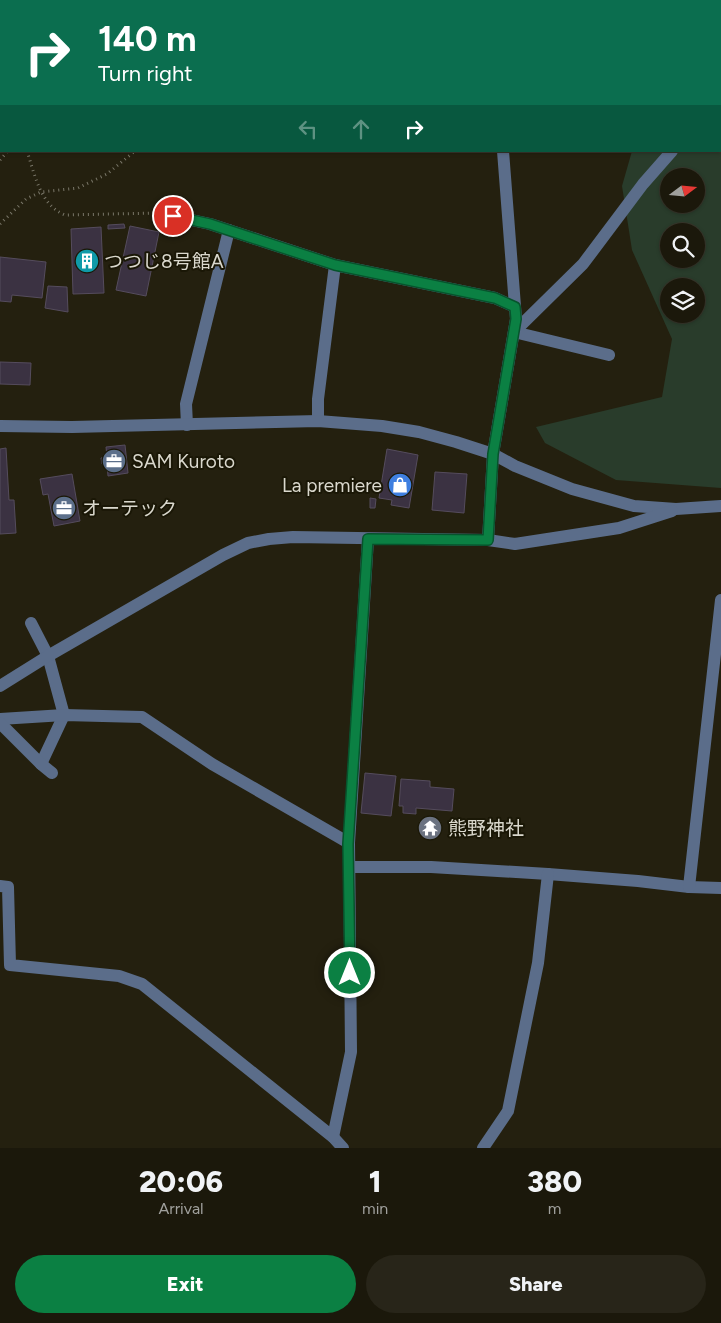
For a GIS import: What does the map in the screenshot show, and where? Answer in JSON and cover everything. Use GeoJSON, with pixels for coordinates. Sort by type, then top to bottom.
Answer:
{"type":"FeatureCollection","features":[{"type":"Feature","properties":{"kind":"street"},"geometry":{"type":"LineString","coordinates":[[488,540],[493,454],[516,319],[503,152]]}},
{"type":"Feature","properties":{"kind":"street"},"geometry":{"type":"LineString","coordinates":[[514,332],[583,264],[642,184],[671,152]]}},
{"type":"Feature","properties":{"kind":"street"},"geometry":{"type":"LineString","coordinates":[[173,216],[210,224],[335,265],[495,298],[515,307]]}},
{"type":"Feature","properties":{"kind":"street"},"geometry":{"type":"LineString","coordinates":[[186,425],[186,404],[228,230]]}},
{"type":"Feature","properties":{"kind":"street"},"geometry":{"type":"LineString","coordinates":[[318,421],[318,399],[335,265]]}},
{"type":"Feature","properties":{"kind":"street"},"geometry":{"type":"LineString","coordinates":[[514,332],[609,355]]}},
{"type":"Feature","properties":{"kind":"street"},"geometry":{"type":"LineString","coordinates":[[0,426],[72,427],[318,421],[382,426],[419,432],[456,442],[493,454],[515,466],[572,489],[634,506],[676,509],[721,506]]}},
{"type":"Feature","properties":{"kind":"street"},"geometry":{"type":"LineString","coordinates":[[0,686],[223,554],[248,543],[293,537],[488,540],[515,544],[619,528],[676,509]]}},
{"type":"Feature","properties":{"kind":"street"},"geometry":{"type":"LineString","coordinates":[[333,1137],[351,1052],[348,844],[368,539]]}},
{"type":"Feature","properties":{"kind":"street"},"geometry":{"type":"LineString","coordinates":[[689,887],[721,600]]}},
{"type":"Feature","properties":{"kind":"street"},"geometry":{"type":"LineString","coordinates":[[31,623],[48,656],[64,715],[41,764]]}},
{"type":"Feature","properties":{"kind":"street"},"geometry":{"type":"LineString","coordinates":[[0,719],[64,715],[142,717],[212,764],[348,844]]}},
{"type":"Feature","properties":{"kind":"street"},"geometry":{"type":"LineString","coordinates":[[0,723],[52,773]]}},
{"type":"Feature","properties":{"kind":"street"},"geometry":{"type":"LineString","coordinates":[[349,867],[431,867],[721,888]]}},
{"type":"Feature","properties":{"kind":"street"},"geometry":{"type":"LineString","coordinates":[[483,1148],[508,1111],[538,963],[548,874]]}},
{"type":"Feature","properties":{"kind":"street"},"geometry":{"type":"LineString","coordinates":[[0,886],[8,887],[10,964],[119,976],[142,984],[333,1137],[343,1148]]}},
{"type":"Feature","properties":{"kind":"path"},"geometry":{"type":"LineString","coordinates":[[26,152],[41,192],[51,207],[57,212],[65,215],[161,212],[173,216]]}},
{"type":"Feature","properties":{"kind":"path"},"geometry":{"type":"LineString","coordinates":[[0,224],[26,198],[41,192],[78,188],[107,174],[133,152]]}},
{"type":"Feature","properties":{"kind":"green space"},"geometry":{"type":"Polygon","coordinates":[[[632,152],[721,152],[721,488],[616,480],[545,443],[536,427],[662,397],[672,339],[665,323],[705,323],[705,278],[660,278],[660,312],[632,250],[622,186],[632,152]]]}},
{"type":"Feature","properties":{"kind":"building"},"geometry":{"type":"Polygon","coordinates":[[[124,224],[125,228],[108,229],[108,225],[124,224]]]}},
{"type":"Feature","properties":{"kind":"building"},"geometry":{"type":"Polygon","coordinates":[[[130,226],[159,232],[146,296],[116,290],[130,226]]]}},
{"type":"Feature","properties":{"kind":"building","name":"つつじ8号館A"},"geometry":{"type":"Polygon","coordinates":[[[101,227],[104,293],[73,294],[71,229],[101,227]]]}},
{"type":"Feature","properties":{"kind":"building"},"geometry":{"type":"Polygon","coordinates":[[[0,257],[46,262],[42,298],[12,295],[11,302],[0,301],[0,257]]]}},
{"type":"Feature","properties":{"kind":"building"},"geometry":{"type":"Polygon","coordinates":[[[48,286],[67,287],[68,312],[45,308],[48,286]]]}},
{"type":"Feature","properties":{"kind":"building"},"geometry":{"type":"Polygon","coordinates":[[[0,362],[31,363],[30,385],[0,384],[0,362]]]}},
{"type":"Feature","properties":{"kind":"building","name":"SAM Kuroto"},"geometry":{"type":"Polygon","coordinates":[[[125,445],[128,473],[108,476],[107,463],[102,464],[101,458],[107,457],[106,447],[125,445]]]}},
{"type":"Feature","properties":{"kind":"building"},"geometry":{"type":"Polygon","coordinates":[[[6,448],[9,500],[14,500],[16,533],[0,534],[0,449],[6,448]]]}},
{"type":"Feature","properties":{"kind":"building"},"geometry":{"type":"Polygon","coordinates":[[[387,449],[418,455],[409,508],[391,505],[392,500],[379,498],[387,449]]]}},
{"type":"Feature","properties":{"kind":"building"},"geometry":{"type":"Polygon","coordinates":[[[435,472],[467,474],[464,513],[432,510],[435,472]]]}},
{"type":"Feature","properties":{"kind":"building","name":"オーテック"},"geometry":{"type":"Polygon","coordinates":[[[72,474],[80,521],[54,526],[48,494],[43,495],[40,479],[72,474]]]}},
{"type":"Feature","properties":{"kind":"building"},"geometry":{"type":"Polygon","coordinates":[[[370,498],[376,499],[375,508],[370,508],[370,498]]]}},
{"type":"Feature","properties":{"kind":"building"},"geometry":{"type":"Polygon","coordinates":[[[365,773],[396,776],[391,816],[361,813],[365,773]]]}},
{"type":"Feature","properties":{"kind":"building"},"geometry":{"type":"Polygon","coordinates":[[[401,779],[430,781],[430,787],[454,789],[452,811],[416,808],[416,814],[403,813],[403,806],[399,806],[401,779]]]}},
{"type":"Feature","properties":{"kind":"place","name":"つつじ8号館A"},"geometry":{"type":"Point","coordinates":[87,261]}},
{"type":"Feature","properties":{"kind":"place","name":"SAM Kuroto"},"geometry":{"type":"Point","coordinates":[114,461]}},
{"type":"Feature","properties":{"kind":"place","name":"La premiere"},"geometry":{"type":"Point","coordinates":[400,485]}},
{"type":"Feature","properties":{"kind":"place","name":"オーテック"},"geometry":{"type":"Point","coordinates":[64,508]}},
{"type":"Feature","properties":{"kind":"place","name":"熊野神社"},"geometry":{"type":"Point","coordinates":[430,828]}},
{"type":"Feature","properties":{"kind":"route"},"geometry":{"type":"LineString","coordinates":[[173,216],[210,224],[335,265],[495,298],[515,307],[516,319],[493,454],[488,540],[368,539],[348,844],[350,973]]}}]}
